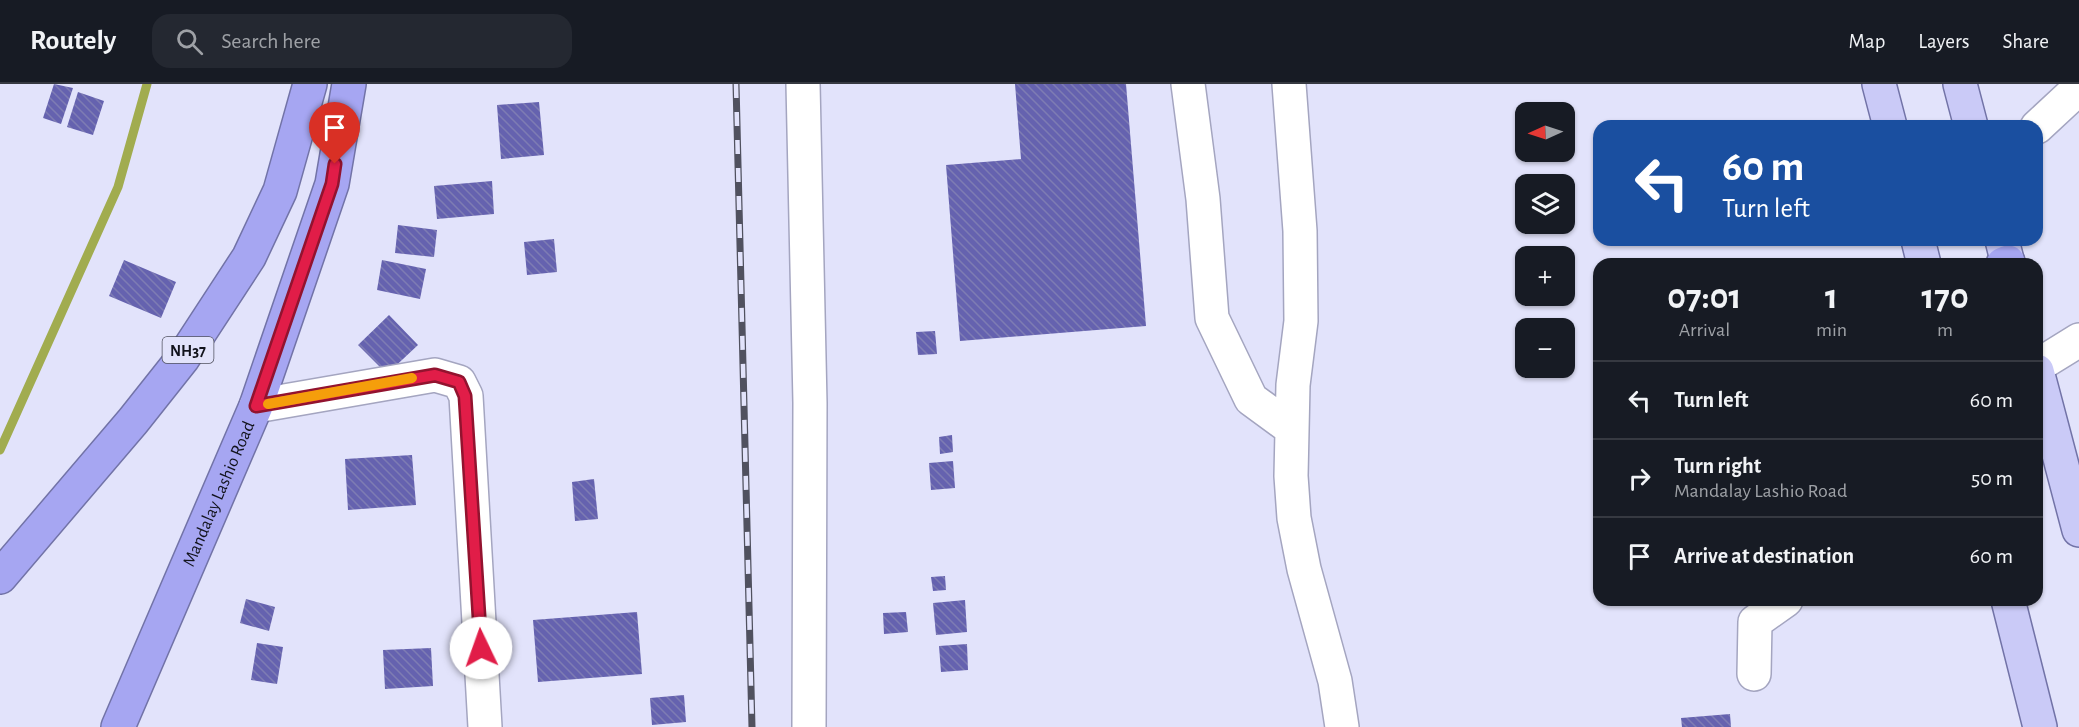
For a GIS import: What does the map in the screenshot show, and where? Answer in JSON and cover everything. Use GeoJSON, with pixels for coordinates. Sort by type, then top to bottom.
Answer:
{"type":"FeatureCollection","features":[{"type":"Feature","properties":{"kind":"highway","name":"NH37"},"geometry":{"type":"LineString","coordinates":[[0,577],[133,421],[183,358],[249,257],[280,191],[310,84]]}},
{"type":"Feature","properties":{"kind":"highway","name":"Mandalay Lashio Road"},"geometry":{"type":"LineString","coordinates":[[118,727],[256,406],[332,184],[349,84]]}},
{"type":"Feature","properties":{"kind":"main road"},"geometry":{"type":"LineString","coordinates":[[1879,84],[1888,120]]}},
{"type":"Feature","properties":{"kind":"main road"},"geometry":{"type":"LineString","coordinates":[[1960,84],[1969,120]]}},
{"type":"Feature","properties":{"kind":"main road"},"geometry":{"type":"LineString","coordinates":[[2043,394],[2079,530]]}},
{"type":"Feature","properties":{"kind":"main road"},"geometry":{"type":"LineString","coordinates":[[2010,606],[2040,727]]}},
{"type":"Feature","properties":{"kind":"street"},"geometry":{"type":"LineString","coordinates":[[802,84],[810,403],[809,727]]}},
{"type":"Feature","properties":{"kind":"street"},"geometry":{"type":"LineString","coordinates":[[1188,84],[1203,199],[1212,318],[1251,399],[1292,429]]}},
{"type":"Feature","properties":{"kind":"street"},"geometry":{"type":"LineString","coordinates":[[1289,84],[1300,231],[1301,321],[1293,385],[1292,429],[1294,518],[1304,569],[1335,681],[1342,727]]}},
{"type":"Feature","properties":{"kind":"street"},"geometry":{"type":"LineString","coordinates":[[2043,121],[2079,88]]}},
{"type":"Feature","properties":{"kind":"street"},"geometry":{"type":"LineString","coordinates":[[2043,362],[2079,340]]}},
{"type":"Feature","properties":{"kind":"street"},"geometry":{"type":"LineString","coordinates":[[256,406],[435,375],[459,382],[465,396],[485,727]]}},
{"type":"Feature","properties":{"kind":"street"},"geometry":{"type":"LineString","coordinates":[[1754,674],[1755,622],[1778,606]]}},
{"type":"Feature","properties":{"kind":"building"},"geometry":{"type":"Polygon","coordinates":[[[54,84],[73,88],[61,124],[43,118],[54,84]]]}},
{"type":"Feature","properties":{"kind":"building"},"geometry":{"type":"Polygon","coordinates":[[[1015,84],[1126,84],[1146,326],[960,341],[946,165],[1021,159],[1015,84]]]}},
{"type":"Feature","properties":{"kind":"building"},"geometry":{"type":"Polygon","coordinates":[[[78,92],[104,101],[93,135],[67,127],[78,92]]]}},
{"type":"Feature","properties":{"kind":"building"},"geometry":{"type":"Polygon","coordinates":[[[539,102],[544,155],[501,159],[497,105],[539,102]]]}},
{"type":"Feature","properties":{"kind":"building"},"geometry":{"type":"Polygon","coordinates":[[[492,181],[494,214],[437,219],[434,186],[492,181]]]}},
{"type":"Feature","properties":{"kind":"building"},"geometry":{"type":"Polygon","coordinates":[[[398,225],[437,230],[434,257],[395,253],[398,225]]]}},
{"type":"Feature","properties":{"kind":"building"},"geometry":{"type":"Polygon","coordinates":[[[554,239],[557,272],[527,275],[524,242],[554,239]]]}},
{"type":"Feature","properties":{"kind":"building"},"geometry":{"type":"Polygon","coordinates":[[[124,260],[176,282],[161,318],[109,296],[124,260]]]}},
{"type":"Feature","properties":{"kind":"building"},"geometry":{"type":"Polygon","coordinates":[[[382,260],[426,269],[420,299],[377,290],[382,260]]]}},
{"type":"Feature","properties":{"kind":"building"},"geometry":{"type":"Polygon","coordinates":[[[389,315],[418,345],[387,374],[358,345],[389,315]]]}},
{"type":"Feature","properties":{"kind":"building"},"geometry":{"type":"Polygon","coordinates":[[[935,331],[937,354],[918,355],[916,332],[935,331]]]}},
{"type":"Feature","properties":{"kind":"building"},"geometry":{"type":"Polygon","coordinates":[[[952,435],[953,452],[940,454],[939,437],[952,435]]]}},
{"type":"Feature","properties":{"kind":"building"},"geometry":{"type":"Polygon","coordinates":[[[412,455],[416,505],[348,510],[345,459],[412,455]]]}},
{"type":"Feature","properties":{"kind":"building"},"geometry":{"type":"Polygon","coordinates":[[[953,461],[955,488],[931,490],[929,463],[953,461]]]}},
{"type":"Feature","properties":{"kind":"building"},"geometry":{"type":"Polygon","coordinates":[[[594,479],[598,519],[575,521],[572,482],[594,479]]]}},
{"type":"Feature","properties":{"kind":"building"},"geometry":{"type":"Polygon","coordinates":[[[945,576],[946,590],[933,591],[931,577],[945,576]]]}},
{"type":"Feature","properties":{"kind":"building"},"geometry":{"type":"Polygon","coordinates":[[[246,599],[275,607],[269,631],[240,623],[246,599]]]}},
{"type":"Feature","properties":{"kind":"building"},"geometry":{"type":"Polygon","coordinates":[[[965,600],[967,632],[936,635],[933,603],[965,600]]]}},
{"type":"Feature","properties":{"kind":"building"},"geometry":{"type":"Polygon","coordinates":[[[637,612],[642,674],[538,682],[533,620],[637,612]]]}},
{"type":"Feature","properties":{"kind":"building"},"geometry":{"type":"Polygon","coordinates":[[[906,612],[908,632],[884,634],[883,613],[906,612]]]}},
{"type":"Feature","properties":{"kind":"building"},"geometry":{"type":"Polygon","coordinates":[[[257,643],[283,647],[277,684],[251,680],[257,643]]]}},
{"type":"Feature","properties":{"kind":"building"},"geometry":{"type":"Polygon","coordinates":[[[967,644],[968,670],[941,672],[939,646],[967,644]]]}},
{"type":"Feature","properties":{"kind":"building"},"geometry":{"type":"Polygon","coordinates":[[[431,648],[433,686],[385,689],[383,650],[431,648]]]}},
{"type":"Feature","properties":{"kind":"building"},"geometry":{"type":"Polygon","coordinates":[[[684,695],[686,722],[652,725],[650,698],[684,695]]]}},
{"type":"Feature","properties":{"kind":"building"},"geometry":{"type":"Polygon","coordinates":[[[1730,714],[1731,727],[1682,727],[1681,718],[1730,714]]]}},
{"type":"Feature","properties":{"kind":"waterway"},"geometry":{"type":"LineString","coordinates":[[0,450],[118,187],[147,84]]}},
{"type":"Feature","properties":{"kind":"railway"},"geometry":{"type":"LineString","coordinates":[[736,84],[752,727]]}},
{"type":"Feature","properties":{"kind":"slow traffic"},"geometry":{"type":"LineString","coordinates":[[268,404],[412,378]]}},
{"type":"Feature","properties":{"kind":"route"},"geometry":{"type":"LineString","coordinates":[[335,164],[332,184],[256,406],[435,375],[449,377],[459,382],[465,396],[481,648]]}}]}
